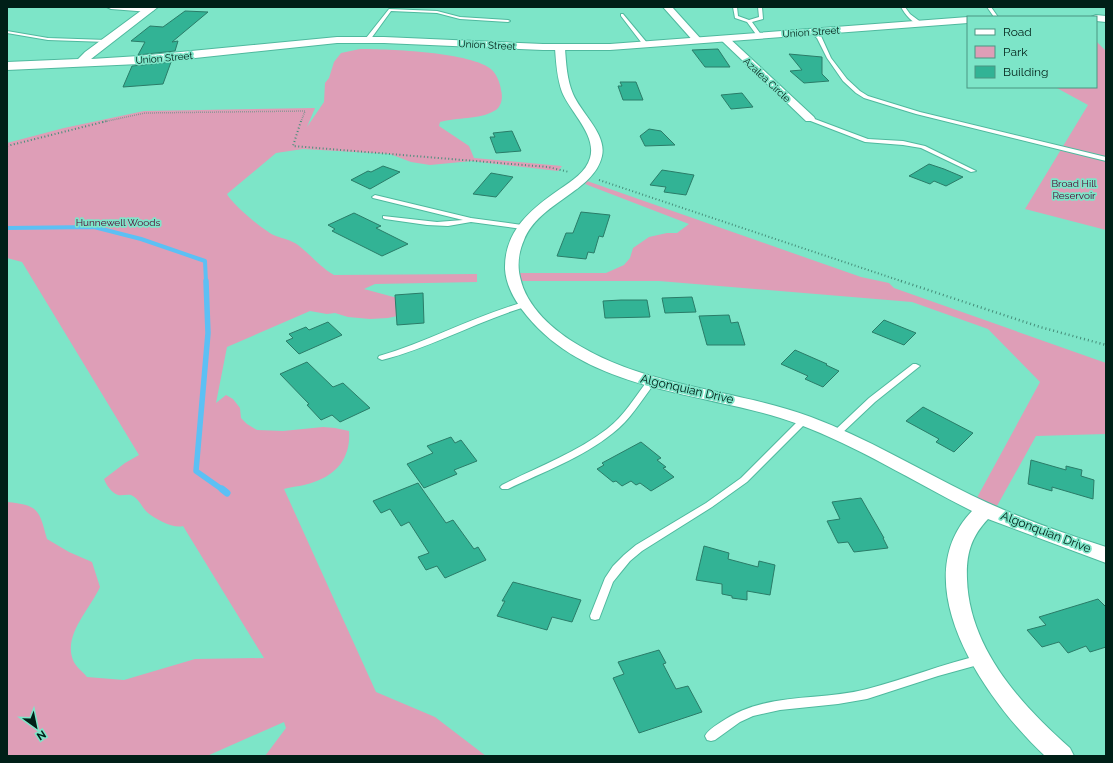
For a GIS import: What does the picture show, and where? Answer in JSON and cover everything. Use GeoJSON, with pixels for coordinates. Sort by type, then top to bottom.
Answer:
{"type":"FeatureCollection","features":[{"type":"Feature","properties":{"kind":"street"},"geometry":{"type":"LineString","coordinates":[[111,7],[152,8]]}},
{"type":"Feature","properties":{"kind":"street"},"geometry":{"type":"LineString","coordinates":[[658,7],[692,41]]}},
{"type":"Feature","properties":{"kind":"street"},"geometry":{"type":"LineString","coordinates":[[667,7],[692,41]]}},
{"type":"Feature","properties":{"kind":"street"},"geometry":{"type":"LineString","coordinates":[[80,64],[84,58],[152,8]]}},
{"type":"Feature","properties":{"kind":"street","name":"Union Street"},"geometry":{"type":"LineString","coordinates":[[7,66],[80,64],[211,54],[326,41],[368,39],[560,48],[646,45],[967,20]]}},
{"type":"Feature","properties":{"kind":"street","name":"Azalea Circle"},"geometry":{"type":"LineString","coordinates":[[725,39],[810,119]]}},
{"type":"Feature","properties":{"kind":"street","name":"Algonquian Drive"},"geometry":{"type":"LineString","coordinates":[[560,48],[563,77],[567,91],[578,113],[595,139],[597,157],[585,176],[536,211],[522,228],[514,248],[512,268],[514,280],[525,304],[548,329],[573,348],[608,367],[651,382],[754,404],[804,420],[837,433],[986,509],[1106,555]]}},
{"type":"Feature","properties":{"kind":"street","name":"Algonquian Drive"},"geometry":{"type":"LineString","coordinates":[[986,509],[965,534],[956,568],[960,609],[981,660],[998,688],[1021,716],[1062,756]]}},
{"type":"Feature","properties":{"kind":"lane"},"geometry":{"type":"LineString","coordinates":[[735,7],[736,17],[749,21],[761,18],[760,7]]}},
{"type":"Feature","properties":{"kind":"lane"},"geometry":{"type":"LineString","coordinates":[[903,7],[908,15],[920,24]]}},
{"type":"Feature","properties":{"kind":"lane"},"geometry":{"type":"LineString","coordinates":[[989,7],[995,16]]}},
{"type":"Feature","properties":{"kind":"lane"},"geometry":{"type":"LineString","coordinates":[[368,39],[390,10],[437,12],[460,18],[508,21]]}},
{"type":"Feature","properties":{"kind":"lane"},"geometry":{"type":"LineString","coordinates":[[622,15],[646,45]]}},
{"type":"Feature","properties":{"kind":"lane"},"geometry":{"type":"LineString","coordinates":[[749,21],[760,36]]}},
{"type":"Feature","properties":{"kind":"lane"},"geometry":{"type":"LineString","coordinates":[[7,32],[48,39],[107,41]]}},
{"type":"Feature","properties":{"kind":"lane"},"geometry":{"type":"LineString","coordinates":[[813,32],[819,37],[829,58],[845,80],[866,97],[904,110],[1106,159]]}},
{"type":"Feature","properties":{"kind":"lane"},"geometry":{"type":"LineString","coordinates":[[810,119],[867,141],[903,143],[923,147],[972,171]]}},
{"type":"Feature","properties":{"kind":"lane"},"geometry":{"type":"LineString","coordinates":[[375,197],[471,220],[522,228]]}},
{"type":"Feature","properties":{"kind":"lane"},"geometry":{"type":"LineString","coordinates":[[385,217],[433,224],[449,224],[471,220]]}},
{"type":"Feature","properties":{"kind":"lane"},"geometry":{"type":"LineString","coordinates":[[382,358],[407,350],[487,317],[525,304]]}},
{"type":"Feature","properties":{"kind":"lane"},"geometry":{"type":"LineString","coordinates":[[837,433],[877,395],[916,366]]}},
{"type":"Feature","properties":{"kind":"lane"},"geometry":{"type":"LineString","coordinates":[[505,487],[582,448],[610,431],[621,420],[651,382]]}},
{"type":"Feature","properties":{"kind":"lane"},"geometry":{"type":"LineString","coordinates":[[595,616],[609,581],[627,558],[639,548],[709,505],[739,484],[757,468],[804,420]]}},
{"type":"Feature","properties":{"kind":"lane"},"geometry":{"type":"LineString","coordinates":[[711,736],[739,717],[766,707],[840,700],[866,694],[954,666],[981,660]]}},
{"type":"Feature","properties":{"kind":"green space","name":"Broad Hill Reservoir"},"geometry":{"type":"Polygon","coordinates":[[[1097,42],[1106,51],[1106,230],[1025,209],[1088,105],[1057,88],[1097,88],[1097,42]]]}},
{"type":"Feature","properties":{"kind":"green space","name":"Hunnewell Woods"},"geometry":{"type":"Polygon","coordinates":[[[360,49],[409,51],[449,55],[482,64],[492,70],[498,79],[502,96],[499,107],[482,116],[440,122],[439,126],[469,146],[474,158],[562,166],[558,171],[472,161],[430,165],[411,162],[390,154],[303,149],[276,153],[227,194],[242,211],[257,224],[271,234],[298,245],[329,272],[334,275],[477,274],[477,282],[375,284],[364,289],[401,299],[416,312],[388,318],[370,319],[348,317],[335,313],[327,314],[310,311],[227,347],[216,403],[226,395],[233,399],[240,408],[241,418],[257,430],[283,431],[323,427],[349,431],[348,448],[341,463],[336,469],[322,479],[284,489],[376,692],[435,717],[486,756],[265,756],[286,728],[284,722],[207,756],[7,756],[7,502],[32,507],[42,521],[47,539],[69,552],[92,562],[100,587],[79,622],[72,641],[71,651],[73,660],[77,667],[87,677],[124,680],[195,659],[264,658],[183,526],[179,527],[170,525],[155,518],[146,511],[134,496],[116,494],[104,479],[125,463],[139,455],[22,262],[7,258],[7,143],[64,128],[144,111],[315,108],[307,127],[324,102],[325,83],[329,78],[334,62],[341,53],[360,49]]]}},
{"type":"Feature","properties":{"kind":"green space"},"geometry":{"type":"Polygon","coordinates":[[[587,181],[861,277],[889,283],[894,288],[1106,363],[1106,434],[1036,436],[992,515],[973,505],[1040,382],[988,329],[912,302],[659,281],[522,281],[520,273],[606,273],[624,265],[630,258],[633,248],[649,237],[667,233],[677,233],[689,224],[585,184],[587,181]]]}},
{"type":"Feature","properties":{"kind":"building"},"geometry":{"type":"Polygon","coordinates":[[[185,11],[208,12],[172,42],[178,41],[175,51],[138,55],[145,42],[131,41],[150,26],[163,27],[185,11]]]}},
{"type":"Feature","properties":{"kind":"building"},"geometry":{"type":"Polygon","coordinates":[[[718,49],[730,67],[705,67],[692,50],[718,49]]]}},
{"type":"Feature","properties":{"kind":"building"},"geometry":{"type":"Polygon","coordinates":[[[789,54],[822,57],[822,74],[829,81],[804,83],[790,71],[802,70],[789,54]]]}},
{"type":"Feature","properties":{"kind":"building"},"geometry":{"type":"Polygon","coordinates":[[[171,62],[163,84],[123,87],[132,66],[171,62]]]}},
{"type":"Feature","properties":{"kind":"building"},"geometry":{"type":"Polygon","coordinates":[[[620,82],[636,82],[643,100],[623,100],[618,86],[622,86],[620,82]]]}},
{"type":"Feature","properties":{"kind":"building"},"geometry":{"type":"Polygon","coordinates":[[[742,93],[753,107],[731,109],[721,95],[742,93]]]}},
{"type":"Feature","properties":{"kind":"building"},"geometry":{"type":"Polygon","coordinates":[[[649,129],[661,131],[675,145],[645,146],[640,136],[649,129]]]}},
{"type":"Feature","properties":{"kind":"building"},"geometry":{"type":"Polygon","coordinates":[[[512,131],[521,151],[496,153],[490,137],[495,137],[493,133],[512,131]]]}},
{"type":"Feature","properties":{"kind":"building"},"geometry":{"type":"Polygon","coordinates":[[[929,164],[963,177],[946,186],[934,181],[930,184],[909,176],[929,164]]]}},
{"type":"Feature","properties":{"kind":"building"},"geometry":{"type":"Polygon","coordinates":[[[383,166],[400,172],[370,189],[351,180],[368,171],[371,172],[383,166]]]}},
{"type":"Feature","properties":{"kind":"building"},"geometry":{"type":"Polygon","coordinates":[[[662,170],[694,175],[686,195],[664,192],[666,187],[650,185],[662,170]]]}},
{"type":"Feature","properties":{"kind":"building"},"geometry":{"type":"Polygon","coordinates":[[[491,173],[513,177],[496,197],[473,194],[491,173]]]}},
{"type":"Feature","properties":{"kind":"building"},"geometry":{"type":"Polygon","coordinates":[[[581,212],[610,215],[603,237],[599,236],[594,253],[588,252],[586,259],[557,256],[566,233],[573,233],[581,212]]]}},
{"type":"Feature","properties":{"kind":"building"},"geometry":{"type":"Polygon","coordinates":[[[354,213],[381,226],[376,228],[408,244],[382,256],[332,231],[335,229],[328,225],[354,213]]]}},
{"type":"Feature","properties":{"kind":"building"},"geometry":{"type":"Polygon","coordinates":[[[423,293],[424,323],[397,325],[395,295],[423,293]]]}},
{"type":"Feature","properties":{"kind":"building"},"geometry":{"type":"Polygon","coordinates":[[[692,297],[696,312],[665,313],[662,298],[692,297]]]}},
{"type":"Feature","properties":{"kind":"building"},"geometry":{"type":"Polygon","coordinates":[[[647,300],[650,317],[605,318],[603,301],[647,300]]]}},
{"type":"Feature","properties":{"kind":"building"},"geometry":{"type":"Polygon","coordinates":[[[729,315],[731,323],[738,322],[745,345],[707,345],[699,316],[729,315]]]}},
{"type":"Feature","properties":{"kind":"building"},"geometry":{"type":"Polygon","coordinates":[[[884,320],[916,333],[904,345],[872,332],[884,320]]]}},
{"type":"Feature","properties":{"kind":"building"},"geometry":{"type":"Polygon","coordinates":[[[328,322],[342,335],[299,354],[286,341],[293,338],[289,334],[306,327],[309,330],[328,322]]]}},
{"type":"Feature","properties":{"kind":"building"},"geometry":{"type":"Polygon","coordinates":[[[795,350],[839,371],[823,387],[805,379],[808,376],[781,364],[795,350]]]}},
{"type":"Feature","properties":{"kind":"building"},"geometry":{"type":"Polygon","coordinates":[[[307,362],[333,387],[343,383],[370,408],[340,422],[332,415],[321,420],[307,405],[309,404],[280,374],[307,362]]]}},
{"type":"Feature","properties":{"kind":"building"},"geometry":{"type":"Polygon","coordinates":[[[923,407],[973,433],[954,452],[936,442],[939,439],[906,421],[923,407]]]}},
{"type":"Feature","properties":{"kind":"building"},"geometry":{"type":"Polygon","coordinates":[[[451,437],[455,443],[461,440],[477,461],[454,470],[457,474],[424,488],[407,464],[433,453],[427,446],[451,437]]]}},
{"type":"Feature","properties":{"kind":"building"},"geometry":{"type":"Polygon","coordinates":[[[641,442],[661,458],[657,460],[666,467],[663,468],[674,477],[651,491],[640,483],[636,485],[631,481],[622,486],[616,481],[613,482],[597,469],[604,465],[602,463],[641,442]]]}},
{"type":"Feature","properties":{"kind":"building"},"geometry":{"type":"Polygon","coordinates":[[[1031,460],[1066,470],[1066,466],[1082,470],[1081,476],[1094,480],[1093,499],[1052,487],[1052,491],[1028,484],[1031,460]]]}},
{"type":"Feature","properties":{"kind":"building"},"geometry":{"type":"Polygon","coordinates":[[[418,483],[446,523],[453,520],[474,549],[478,547],[486,560],[445,578],[437,566],[426,570],[418,557],[429,553],[409,522],[401,526],[390,509],[381,513],[373,501],[418,483]]]}},
{"type":"Feature","properties":{"kind":"building"},"geometry":{"type":"Polygon","coordinates":[[[861,498],[884,538],[888,548],[854,552],[848,542],[838,543],[827,521],[840,519],[832,502],[861,498]]]}},
{"type":"Feature","properties":{"kind":"building"},"geometry":{"type":"Polygon","coordinates":[[[704,546],[729,553],[728,559],[758,567],[759,561],[775,565],[770,595],[747,591],[747,600],[732,598],[732,596],[722,594],[722,584],[696,580],[704,546]]]}},
{"type":"Feature","properties":{"kind":"building"},"geometry":{"type":"Polygon","coordinates":[[[513,582],[581,600],[572,622],[552,617],[547,630],[497,616],[505,601],[502,601],[513,582]]]}},
{"type":"Feature","properties":{"kind":"building"},"geometry":{"type":"Polygon","coordinates":[[[1098,599],[1106,607],[1106,647],[1090,652],[1086,646],[1068,653],[1059,642],[1042,647],[1027,630],[1046,625],[1039,617],[1098,599]]]}},
{"type":"Feature","properties":{"kind":"building"},"geometry":{"type":"Polygon","coordinates":[[[659,650],[666,663],[663,664],[676,689],[688,686],[702,712],[639,733],[613,678],[624,674],[618,662],[659,650]]]}},
{"type":"Feature","properties":{"kind":"waterway"},"geometry":{"type":"LineString","coordinates":[[7,228],[94,227],[141,239],[205,261],[206,282]]}},
{"type":"Feature","properties":{"kind":"waterway"},"geometry":{"type":"LineString","coordinates":[[206,281],[208,333],[196,471],[223,490]]}},
{"type":"Feature","properties":{"kind":"waterway"},"geometry":{"type":"LineString","coordinates":[[222,489],[227,493]]}}]}
